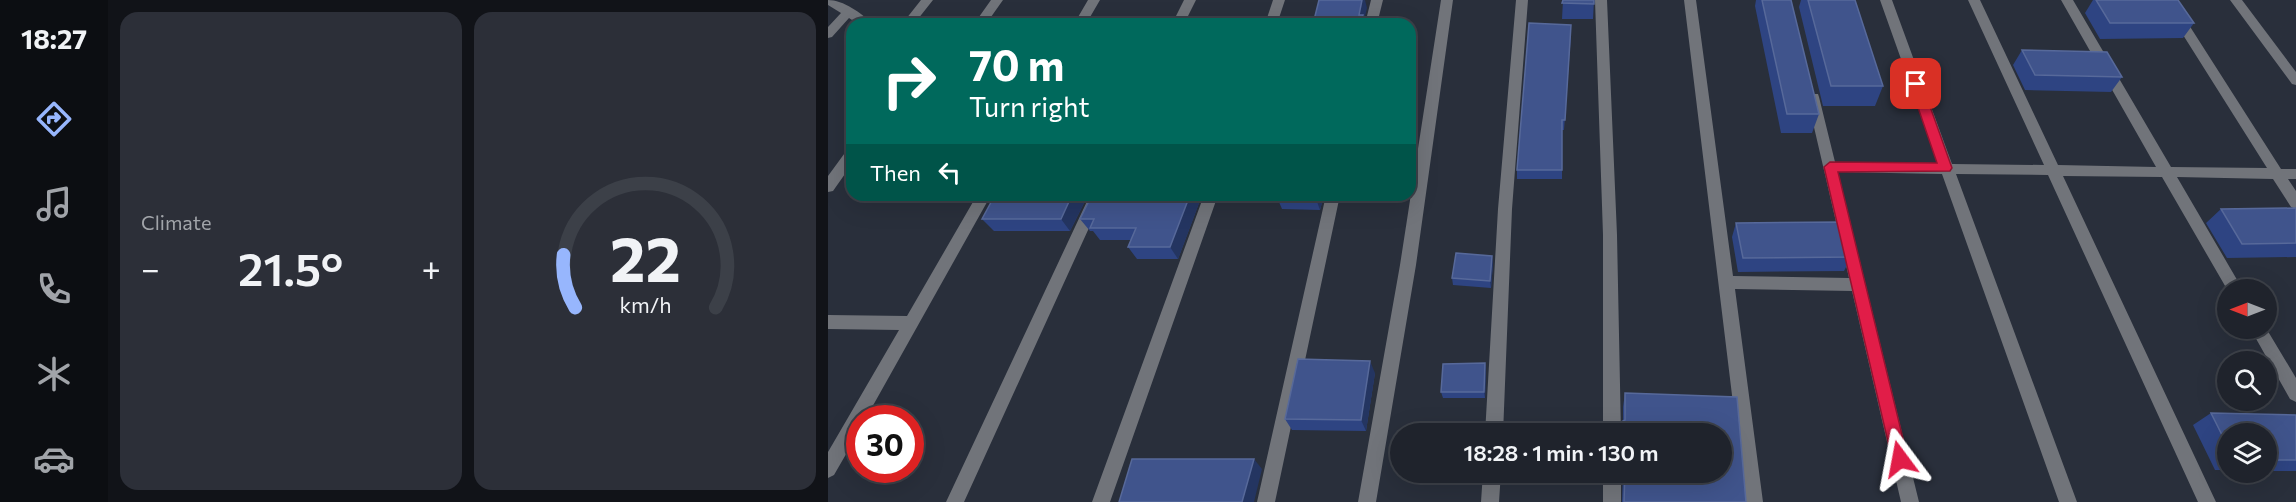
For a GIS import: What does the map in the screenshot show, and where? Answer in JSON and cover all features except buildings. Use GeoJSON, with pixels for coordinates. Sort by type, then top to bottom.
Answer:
{"type":"FeatureCollection","features":[{"type":"Feature","properties":{"kind":"street"},"geometry":{"type":"LineString","coordinates":[[913,18],[927,0]]}},
{"type":"Feature","properties":{"kind":"street"},"geometry":{"type":"LineString","coordinates":[[984,18],[997,0]]}},
{"type":"Feature","properties":{"kind":"street"},"geometry":{"type":"LineString","coordinates":[[1084,18],[1094,0]]}},
{"type":"Feature","properties":{"kind":"street"},"geometry":{"type":"LineString","coordinates":[[1181,18],[1190,0]]}},
{"type":"Feature","properties":{"kind":"street"},"geometry":{"type":"LineString","coordinates":[[1273,18],[1279,0]]}},
{"type":"Feature","properties":{"kind":"street"},"geometry":{"type":"LineString","coordinates":[[1372,18],[1377,0]]}},
{"type":"Feature","properties":{"kind":"street"},"geometry":{"type":"LineString","coordinates":[[1366,502],[1408,265],[1447,0]]}},
{"type":"Feature","properties":{"kind":"street"},"geometry":{"type":"LineString","coordinates":[[1495,423],[1505,209],[1522,0]]}},
{"type":"Feature","properties":{"kind":"street"},"geometry":{"type":"LineString","coordinates":[[1601,0],[1610,235],[1612,423]]}},
{"type":"Feature","properties":{"kind":"street"},"geometry":{"type":"LineString","coordinates":[[1690,0],[1754,502]]}},
{"type":"Feature","properties":{"kind":"street"},"geometry":{"type":"LineString","coordinates":[[1886,0],[2068,502]]}},
{"type":"Feature","properties":{"kind":"street"},"geometry":{"type":"LineString","coordinates":[[1974,0],[2207,502]]}},
{"type":"Feature","properties":{"kind":"street"},"geometry":{"type":"LineString","coordinates":[[2067,0],[2229,279]]}},
{"type":"Feature","properties":{"kind":"street"},"geometry":{"type":"LineString","coordinates":[[2167,0],[2296,203]]}},
{"type":"Feature","properties":{"kind":"street"},"geometry":{"type":"LineString","coordinates":[[2236,0],[2296,81]]}},
{"type":"Feature","properties":{"kind":"street"},"geometry":{"type":"LineString","coordinates":[[832,1],[858,18]]}},
{"type":"Feature","properties":{"kind":"street"},"geometry":{"type":"LineString","coordinates":[[828,34],[849,11]]}},
{"type":"Feature","properties":{"kind":"street"},"geometry":{"type":"LineString","coordinates":[[1808,78],[1910,502]]}},
{"type":"Feature","properties":{"kind":"street"},"geometry":{"type":"LineString","coordinates":[[828,187],[846,162]]}},
{"type":"Feature","properties":{"kind":"street"},"geometry":{"type":"LineString","coordinates":[[1830,167],[2296,174]]}},
{"type":"Feature","properties":{"kind":"street"},"geometry":{"type":"LineString","coordinates":[[828,469],[981,201]]}},
{"type":"Feature","properties":{"kind":"street"},"geometry":{"type":"LineString","coordinates":[[955,502],[1094,201]]}},
{"type":"Feature","properties":{"kind":"street"},"geometry":{"type":"LineString","coordinates":[[1101,502],[1209,201]]}},
{"type":"Feature","properties":{"kind":"street"},"geometry":{"type":"LineString","coordinates":[[1266,502],[1332,201]]}},
{"type":"Feature","properties":{"kind":"street"},"geometry":{"type":"LineString","coordinates":[[1726,282],[1859,285]]}},
{"type":"Feature","properties":{"kind":"street"},"geometry":{"type":"LineString","coordinates":[[828,322],[911,323]]}},
{"type":"Feature","properties":{"kind":"street"},"geometry":{"type":"LineString","coordinates":[[2264,339],[2296,394]]}},
{"type":"Feature","properties":{"kind":"street"},"geometry":{"type":"LineString","coordinates":[[1490,502],[1491,483]]}},
{"type":"Feature","properties":{"kind":"street"},"geometry":{"type":"LineString","coordinates":[[1612,483],[1612,502]]}},
{"type":"Feature","properties":{"kind":"route"},"geometry":{"type":"LineString","coordinates":[[1900,459],[1830,167],[1945,168],[1916,84]]}}]}
